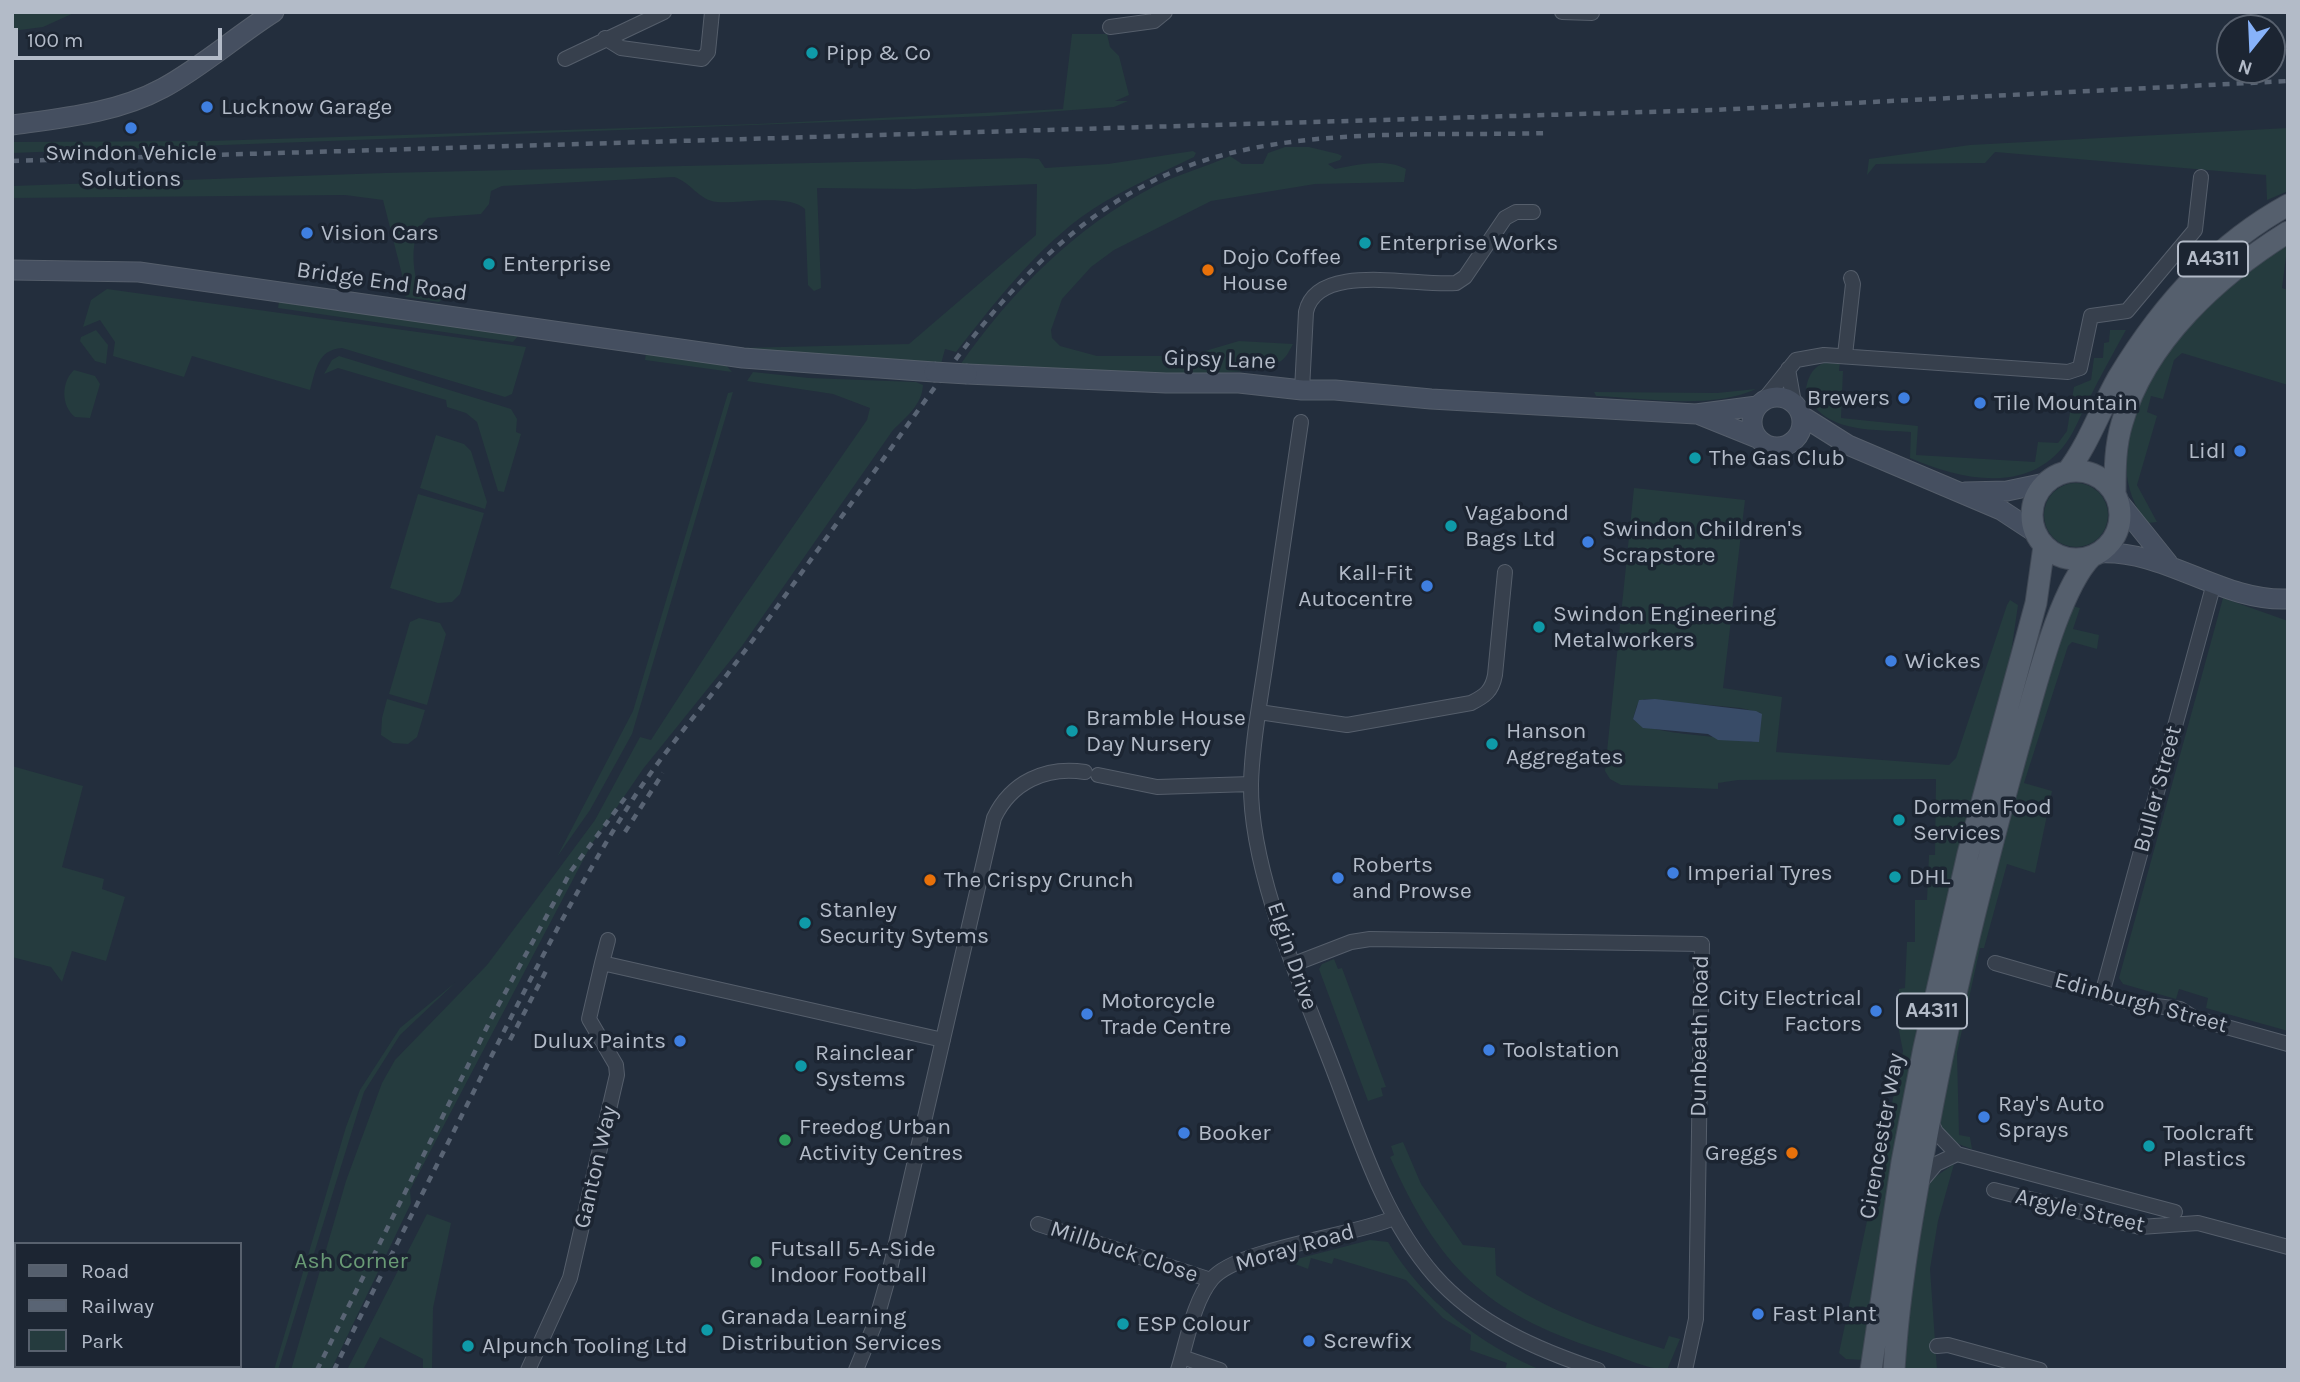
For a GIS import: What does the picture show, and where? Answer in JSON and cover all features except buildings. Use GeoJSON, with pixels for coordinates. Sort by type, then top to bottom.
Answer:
{"type":"FeatureCollection","features":[{"type":"Feature","properties":{"kind":"main road"},"geometry":{"type":"LineString","coordinates":[[12,125],[90,114],[152,94],[188,73],[274,12]]}},
{"type":"Feature","properties":{"kind":"main road","name":"A4311"},"geometry":{"type":"LineString","coordinates":[[2040,540],[2032,508],[2045,483],[2067,472],[2089,439],[2130,358],[2167,307],[2225,248],[2288,205]]}},
{"type":"Feature","properties":{"kind":"main road","name":"A4311"},"geometry":{"type":"LineString","coordinates":[[2095,555],[2107,547],[2119,528],[2117,497],[2121,426],[2133,393],[2150,364],[2179,324],[2216,285],[2288,232]]}},
{"type":"Feature","properties":{"kind":"main road","name":"Bridge End Road"},"geometry":{"type":"LineString","coordinates":[[12,270],[139,272],[743,358]]}},
{"type":"Feature","properties":{"kind":"main road","name":"Gipsy Lane"},"geometry":{"type":"LineString","coordinates":[[743,358],[967,374],[1156,383],[1239,383],[1431,399],[1696,414],[1760,403]]}},
{"type":"Feature","properties":{"kind":"main road"},"geometry":{"type":"LineString","coordinates":[[1848,444],[1794,440],[1777,447],[1757,438],[1752,425],[1760,403],[1783,397],[1848,444],[1964,492],[2009,514],[2063,557],[2078,559],[2126,553],[2168,563],[2245,593],[2288,599]]}},
{"type":"Feature","properties":{"kind":"main road"},"geometry":{"type":"LineString","coordinates":[[1794,440],[1799,433],[1798,410]]}},
{"type":"Feature","properties":{"kind":"main road","name":"Gipsy Lane"},"geometry":{"type":"LineString","coordinates":[[1696,414],[1757,438]]}},
{"type":"Feature","properties":{"kind":"main road"},"geometry":{"type":"LineString","coordinates":[[2067,472],[2082,471],[2097,476],[2117,497],[2168,563]]}},
{"type":"Feature","properties":{"kind":"main road"},"geometry":{"type":"LineString","coordinates":[[1964,492],[2007,491],[2045,483]]}},
{"type":"Feature","properties":{"kind":"main road","name":"Cirencester Way"},"geometry":{"type":"LineString","coordinates":[[1871,1370],[1900,1173],[1924,1048],[1968,854],[2036,603],[2040,540]]}},
{"type":"Feature","properties":{"kind":"main road","name":"Cirencester Way"},"geometry":{"type":"LineString","coordinates":[[1894,1370],[1918,1187],[1930,1120],[1951,1011],[1990,845],[2034,694],[2060,618],[2078,575],[2095,555]]}},
{"type":"Feature","properties":{"kind":"street"},"geometry":{"type":"LineString","coordinates":[[565,59],[664,12]]}},
{"type":"Feature","properties":{"kind":"street"},"geometry":{"type":"LineString","coordinates":[[605,38],[621,48],[702,59],[708,52],[712,12]]}},
{"type":"Feature","properties":{"kind":"street"},"geometry":{"type":"LineString","coordinates":[[1110,27],[1154,21],[1165,12]]}},
{"type":"Feature","properties":{"kind":"street"},"geometry":{"type":"LineString","coordinates":[[1562,12],[1592,13]]}},
{"type":"Feature","properties":{"kind":"street"},"geometry":{"type":"LineString","coordinates":[[1760,403],[1796,360],[1804,358],[1845,355],[2068,372],[2080,369],[2091,316],[2127,312],[2194,232],[2199,216],[2201,177]]}},
{"type":"Feature","properties":{"kind":"street"},"geometry":{"type":"LineString","coordinates":[[1303,390],[1306,312],[1318,290],[1347,281],[1456,283],[1465,277],[1505,218],[1516,212],[1533,212]]}},
{"type":"Feature","properties":{"kind":"street"},"geometry":{"type":"LineString","coordinates":[[1845,355],[1853,284],[1851,278]]}},
{"type":"Feature","properties":{"kind":"street"},"geometry":{"type":"LineString","coordinates":[[1788,369],[1798,410]]}},
{"type":"Feature","properties":{"kind":"street","name":"Elgin Drive"},"geometry":{"type":"LineString","coordinates":[[1301,422],[1251,784],[1260,861],[1294,964],[1382,1195],[1394,1218],[1436,1277],[1480,1315],[1519,1340],[1598,1370]]}},
{"type":"Feature","properties":{"kind":"street"},"geometry":{"type":"LineString","coordinates":[[1259,712],[1347,724],[1471,703],[1483,697],[1493,685],[1495,675],[1505,572]]}},
{"type":"Feature","properties":{"kind":"street","name":"Buller Street"},"geometry":{"type":"LineString","coordinates":[[2102,994],[2214,583]]}},
{"type":"Feature","properties":{"kind":"street"},"geometry":{"type":"LineString","coordinates":[[856,1370],[882,1302],[984,856],[1000,806],[1019,787],[1047,772],[1067,769],[1157,787],[1251,784]]}},
{"type":"Feature","properties":{"kind":"street","name":"Dunbeath Road"},"geometry":{"type":"LineString","coordinates":[[1294,964],[1350,942],[1370,939],[1702,944],[1696,1318],[1685,1370]]}},
{"type":"Feature","properties":{"kind":"street","name":"Ganton Way"},"geometry":{"type":"LineString","coordinates":[[528,1370],[570,1278],[617,1075],[616,1065],[589,1019],[608,940]]}},
{"type":"Feature","properties":{"kind":"street"},"geometry":{"type":"LineString","coordinates":[[602,963],[943,1040]]}},
{"type":"Feature","properties":{"kind":"street","name":"Edinburgh Street"},"geometry":{"type":"LineString","coordinates":[[1995,963],[2133,1003],[2175,1008],[2194,1017],[2288,1044]]}},
{"type":"Feature","properties":{"kind":"street"},"geometry":{"type":"LineString","coordinates":[[1930,1120],[1936,1132],[1957,1154],[2175,1212]]}},
{"type":"Feature","properties":{"kind":"street"},"geometry":{"type":"LineString","coordinates":[[1918,1187],[1936,1164],[1957,1154]]}},
{"type":"Feature","properties":{"kind":"street","name":"Argyle Street"},"geometry":{"type":"LineString","coordinates":[[1994,1190],[2140,1227],[2198,1223],[2288,1247]]}},
{"type":"Feature","properties":{"kind":"street","name":"Moray Road"},"geometry":{"type":"LineString","coordinates":[[1180,1364],[1211,1280],[1228,1267],[1263,1253],[1394,1218]]}},
{"type":"Feature","properties":{"kind":"street","name":"Millbuck Close"},"geometry":{"type":"LineString","coordinates":[[1038,1224],[1211,1280]]}},
{"type":"Feature","properties":{"kind":"street"},"geometry":{"type":"LineString","coordinates":[[1937,1346],[1948,1345],[2040,1370]]}},
{"type":"Feature","properties":{"kind":"street"},"geometry":{"type":"LineString","coordinates":[[1180,1364],[1220,1370]]}},
{"type":"Feature","properties":{"kind":"green space"},"geometry":{"type":"Polygon","coordinates":[[[12,12],[76,12],[43,27],[12,31],[12,12]]]}},
{"type":"Feature","properties":{"kind":"green space"},"geometry":{"type":"Polygon","coordinates":[[[1072,34],[1107,34],[1110,47],[1119,56],[1129,95],[1115,101],[1128,101],[1114,107],[990,116],[12,153],[12,142],[209,141],[757,124],[1063,109],[1072,34]]]}},
{"type":"Feature","properties":{"kind":"green space"},"geometry":{"type":"Polygon","coordinates":[[[2288,128],[2288,191],[2267,200],[2266,175],[1995,152],[1985,163],[1876,164],[1867,175],[1869,159],[1970,145],[2288,128]]]}},
{"type":"Feature","properties":{"kind":"green space"},"geometry":{"type":"Polygon","coordinates":[[[1285,147],[1309,147],[1338,154],[1342,156],[1340,160],[1328,164],[1335,169],[1371,163],[1398,166],[1406,169],[1404,182],[1315,184],[1211,201],[1114,250],[1091,267],[1062,299],[1051,330],[1052,338],[1060,346],[1097,356],[1188,356],[1239,341],[1293,344],[1281,361],[1258,369],[1177,374],[960,365],[1001,312],[1047,263],[1072,241],[1126,202],[1173,178],[1230,156],[1242,164],[1263,164],[1268,153],[1285,147]]]}},
{"type":"Feature","properties":{"kind":"green space"},"geometry":{"type":"Polygon","coordinates":[[[1193,151],[1196,153],[1194,157],[1135,185],[1062,232],[1014,281],[956,352],[945,349],[941,364],[779,354],[740,348],[909,344],[1036,235],[1037,184],[915,189],[817,188],[821,288],[814,291],[808,285],[805,209],[798,204],[776,200],[710,201],[674,177],[502,186],[491,191],[489,204],[481,214],[428,218],[422,224],[414,249],[417,283],[441,300],[439,302],[405,297],[407,294],[383,200],[345,195],[12,198],[12,186],[385,173],[1025,158],[1039,159],[1045,168],[1108,164],[1193,151]]]}},
{"type":"Feature","properties":{"kind":"green space"},"geometry":{"type":"Polygon","coordinates":[[[2288,241],[2282,288],[2288,290],[2288,385],[2182,353],[2174,360],[2163,399],[2151,396],[2147,412],[2157,416],[2137,485],[2157,522],[2148,523],[2132,496],[2126,467],[2129,436],[2138,405],[2153,374],[2170,346],[2210,300],[2288,241]]]}},
{"type":"Feature","properties":{"kind":"green space"},"geometry":{"type":"Polygon","coordinates":[[[107,289],[526,347],[512,394],[505,397],[342,348],[322,357],[310,390],[192,356],[184,377],[113,356],[115,342],[100,320],[83,327],[91,300],[107,289]]]}},
{"type":"Feature","properties":{"kind":"green space"},"geometry":{"type":"Polygon","coordinates":[[[279,302],[306,306],[307,303],[518,336],[513,342],[278,308],[279,302]]]}},
{"type":"Feature","properties":{"kind":"green space"},"geometry":{"type":"Polygon","coordinates":[[[96,330],[108,345],[106,364],[95,361],[80,341],[81,337],[96,330]]]}},
{"type":"Feature","properties":{"kind":"green space"},"geometry":{"type":"Polygon","coordinates":[[[2110,330],[2126,330],[2066,443],[2050,459],[2033,470],[2013,476],[1972,477],[1910,458],[1911,432],[1864,429],[1835,422],[1813,404],[1806,389],[1810,376],[1817,367],[1827,362],[1840,361],[1839,371],[1843,371],[1841,418],[1918,426],[1916,455],[2035,462],[2038,442],[2058,443],[2067,431],[2074,387],[2091,380],[2094,358],[2103,358],[2104,343],[2109,342],[2110,330]]]}},
{"type":"Feature","properties":{"kind":"green space"},"geometry":{"type":"Polygon","coordinates":[[[646,353],[726,365],[732,372],[645,360],[646,353]]]}},
{"type":"Feature","properties":{"kind":"green space"},"geometry":{"type":"Polygon","coordinates":[[[339,356],[511,409],[517,419],[516,432],[521,434],[504,492],[498,491],[477,422],[466,413],[447,407],[446,400],[338,368],[324,374],[332,360],[339,356]]]}},
{"type":"Feature","properties":{"kind":"green space"},"geometry":{"type":"Polygon","coordinates":[[[74,370],[95,376],[100,384],[90,418],[75,417],[67,407],[65,387],[74,370]]]}},
{"type":"Feature","properties":{"kind":"green space","name":"Ash Corner"},"geometry":{"type":"Polygon","coordinates":[[[753,372],[809,378],[916,382],[923,385],[916,405],[893,430],[742,646],[643,769],[591,845],[410,1190],[411,1203],[331,1370],[291,1370],[346,1181],[382,1083],[395,1060],[487,965],[595,820],[640,737],[651,740],[737,607],[867,420],[870,408],[833,394],[747,381],[753,372]]]}},
{"type":"Feature","properties":{"kind":"green space"},"geometry":{"type":"Polygon","coordinates":[[[1756,389],[1738,395],[1698,401],[1596,396],[1594,392],[1717,393],[1756,389]]]}},
{"type":"Feature","properties":{"kind":"green space"},"geometry":{"type":"Polygon","coordinates":[[[733,392],[632,734],[590,810],[557,857],[633,711],[728,393],[733,392]]]}},
{"type":"Feature","properties":{"kind":"green space"},"geometry":{"type":"Polygon","coordinates":[[[436,435],[464,444],[471,451],[487,502],[485,509],[420,488],[436,435]]]}},
{"type":"Feature","properties":{"kind":"green space"},"geometry":{"type":"Polygon","coordinates":[[[2076,483],[2088,485],[2099,492],[2106,503],[2106,527],[2099,538],[2088,545],[2076,547],[2064,545],[2053,538],[2046,527],[2044,515],[2046,503],[2053,492],[2064,485],[2076,483]]]}},
{"type":"Feature","properties":{"kind":"green space"},"geometry":{"type":"Polygon","coordinates":[[[1634,488],[1745,500],[1723,688],[1782,697],[1776,752],[1949,765],[1956,758],[2007,605],[2010,600],[2018,605],[2009,667],[1864,1360],[1846,1359],[1839,1353],[1903,1051],[1898,1026],[1899,989],[1905,988],[1907,942],[1915,942],[1915,900],[1927,900],[1929,855],[1935,855],[1936,779],[1738,780],[1718,783],[1718,789],[1621,785],[1610,779],[1605,771],[1634,488]],[[1644,699],[1637,705],[1633,719],[1670,732],[1752,742],[1761,713],[1741,708],[1644,699]]]}},
{"type":"Feature","properties":{"kind":"green space"},"geometry":{"type":"Polygon","coordinates":[[[418,494],[484,513],[460,594],[452,602],[438,603],[390,588],[418,494]]]}},
{"type":"Feature","properties":{"kind":"green space"},"geometry":{"type":"Polygon","coordinates":[[[2223,598],[2288,621],[2288,1031],[2206,1008],[2208,998],[2179,989],[2176,999],[2123,984],[2119,978],[2223,598]]]}},
{"type":"Feature","properties":{"kind":"green space"},"geometry":{"type":"Polygon","coordinates":[[[2072,606],[2080,608],[2073,629],[2099,635],[2097,649],[2072,642],[2068,646],[2024,783],[2052,791],[2035,873],[2007,864],[1984,948],[1980,948],[1957,1053],[1959,1135],[1970,1137],[1972,1149],[1951,1139],[1939,1120],[1969,969],[2031,735],[2072,606]]]}},
{"type":"Feature","properties":{"kind":"green space"},"geometry":{"type":"Polygon","coordinates":[[[419,618],[440,623],[446,634],[427,705],[389,694],[410,622],[419,618]]]}},
{"type":"Feature","properties":{"kind":"green space"},"geometry":{"type":"Polygon","coordinates":[[[387,699],[425,710],[417,737],[408,744],[393,743],[381,735],[387,699]]]}},
{"type":"Feature","properties":{"kind":"green space"},"geometry":{"type":"Polygon","coordinates":[[[12,766],[83,786],[62,867],[104,879],[102,889],[125,897],[106,961],[72,951],[62,982],[51,967],[12,957],[12,766]]]}},
{"type":"Feature","properties":{"kind":"green space"},"geometry":{"type":"Polygon","coordinates":[[[1334,959],[1338,969],[1342,968],[1386,1087],[1381,1088],[1383,1096],[1368,1101],[1319,969],[1322,964],[1334,959]]]}},
{"type":"Feature","properties":{"kind":"green space"},"geometry":{"type":"Polygon","coordinates":[[[456,982],[400,1035],[364,1092],[278,1370],[274,1370],[346,1127],[360,1090],[400,1028],[456,982]]]}},
{"type":"Feature","properties":{"kind":"green space"},"geometry":{"type":"Polygon","coordinates":[[[1403,1142],[1421,1184],[1463,1245],[1495,1248],[1496,1275],[1556,1310],[1620,1335],[1664,1349],[1669,1336],[1680,1339],[1667,1370],[1642,1365],[1560,1336],[1525,1320],[1470,1280],[1447,1256],[1408,1195],[1390,1157],[1394,1155],[1391,1146],[1403,1142]]]}},
{"type":"Feature","properties":{"kind":"green space"},"geometry":{"type":"Polygon","coordinates":[[[1954,1164],[1938,1221],[1930,1269],[1937,1370],[1905,1370],[1906,1326],[1929,1181],[1954,1164]]]}},
{"type":"Feature","properties":{"kind":"green space"},"geometry":{"type":"Polygon","coordinates":[[[427,1214],[451,1223],[433,1308],[432,1370],[423,1370],[423,1359],[380,1337],[363,1370],[347,1370],[427,1214]]]}},
{"type":"Feature","properties":{"kind":"green space"},"geometry":{"type":"Polygon","coordinates":[[[1370,1240],[1388,1242],[1418,1283],[1454,1318],[1496,1347],[1541,1370],[1505,1370],[1507,1363],[1470,1350],[1471,1335],[1443,1318],[1406,1280],[1334,1258],[1332,1264],[1311,1258],[1308,1269],[1295,1264],[1293,1260],[1370,1240]]]}},
{"type":"Feature","properties":{"kind":"water"},"geometry":{"type":"Polygon","coordinates":[[[1655,699],[1756,711],[1762,714],[1759,742],[1718,740],[1708,734],[1643,728],[1633,719],[1639,700],[1655,699]]]}},
{"type":"Feature","properties":{"kind":"railway"},"geometry":{"type":"LineString","coordinates":[[12,161],[1713,110],[2288,81]]}},
{"type":"Feature","properties":{"kind":"railway"},"geometry":{"type":"LineString","coordinates":[[334,1370],[542,957],[633,799],[764,625],[927,397],[992,314],[1028,275],[1066,239],[1107,207],[1153,181],[1198,162],[1295,141],[1398,135],[1548,133]]}},
{"type":"Feature","properties":{"kind":"railway"},"geometry":{"type":"LineString","coordinates":[[625,832],[663,773]]}},
{"type":"Feature","properties":{"kind":"railway"},"geometry":{"type":"LineString","coordinates":[[317,1370],[492,1017],[571,871],[625,798]]}},
{"type":"Feature","properties":{"kind":"railway"},"geometry":{"type":"LineString","coordinates":[[510,1040],[546,971]]}},
{"type":"Feature","properties":{"kind":"place","name":"Pipp & Co"},"geometry":{"type":"Point","coordinates":[812,53]}},
{"type":"Feature","properties":{"kind":"place","name":"Lucknow Garage"},"geometry":{"type":"Point","coordinates":[207,107]}},
{"type":"Feature","properties":{"kind":"place","name":"Swindon Vehicle Solutions"},"geometry":{"type":"Point","coordinates":[131,128]}},
{"type":"Feature","properties":{"kind":"place","name":"Vision Cars"},"geometry":{"type":"Point","coordinates":[307,233]}},
{"type":"Feature","properties":{"kind":"place","name":"Enterprise Works"},"geometry":{"type":"Point","coordinates":[1365,243]}},
{"type":"Feature","properties":{"kind":"place","name":"Enterprise"},"geometry":{"type":"Point","coordinates":[489,264]}},
{"type":"Feature","properties":{"kind":"place","name":"Dojo Coffee House"},"geometry":{"type":"Point","coordinates":[1208,270]}},
{"type":"Feature","properties":{"kind":"place","name":"Brewers"},"geometry":{"type":"Point","coordinates":[1904,398]}},
{"type":"Feature","properties":{"kind":"place","name":"Tile Mountain"},"geometry":{"type":"Point","coordinates":[1980,403]}},
{"type":"Feature","properties":{"kind":"place","name":"Lidl"},"geometry":{"type":"Point","coordinates":[2240,451]}},
{"type":"Feature","properties":{"kind":"place","name":"The Gas Club"},"geometry":{"type":"Point","coordinates":[1695,458]}},
{"type":"Feature","properties":{"kind":"place","name":"Vagabond Bags Ltd"},"geometry":{"type":"Point","coordinates":[1451,526]}},
{"type":"Feature","properties":{"kind":"place","name":"Swindon Children's Scrapstore"},"geometry":{"type":"Point","coordinates":[1588,542]}},
{"type":"Feature","properties":{"kind":"place","name":"Kall-Fit Autocentre"},"geometry":{"type":"Point","coordinates":[1427,586]}},
{"type":"Feature","properties":{"kind":"place","name":"Swindon Engineering Metalworkers"},"geometry":{"type":"Point","coordinates":[1539,627]}},
{"type":"Feature","properties":{"kind":"place","name":"Wickes"},"geometry":{"type":"Point","coordinates":[1891,661]}},
{"type":"Feature","properties":{"kind":"place","name":"Bramble House Day Nursery"},"geometry":{"type":"Point","coordinates":[1072,731]}},
{"type":"Feature","properties":{"kind":"place","name":"Hanson Aggregates"},"geometry":{"type":"Point","coordinates":[1492,744]}},
{"type":"Feature","properties":{"kind":"place","name":"Dormen Food Services"},"geometry":{"type":"Point","coordinates":[1899,820]}},
{"type":"Feature","properties":{"kind":"place","name":"Imperial Tyres"},"geometry":{"type":"Point","coordinates":[1673,873]}},
{"type":"Feature","properties":{"kind":"place","name":"DHL"},"geometry":{"type":"Point","coordinates":[1895,877]}},
{"type":"Feature","properties":{"kind":"place","name":"Roberts and Prowse"},"geometry":{"type":"Point","coordinates":[1338,878]}},
{"type":"Feature","properties":{"kind":"place","name":"The Crispy Crunch"},"geometry":{"type":"Point","coordinates":[930,880]}},
{"type":"Feature","properties":{"kind":"place","name":"Stanley Security Sytems"},"geometry":{"type":"Point","coordinates":[805,923]}},
{"type":"Feature","properties":{"kind":"place","name":"City Electrical Factors"},"geometry":{"type":"Point","coordinates":[1876,1011]}},
{"type":"Feature","properties":{"kind":"place","name":"Motorcycle Trade Centre"},"geometry":{"type":"Point","coordinates":[1087,1014]}},
{"type":"Feature","properties":{"kind":"place","name":"Dulux Paints"},"geometry":{"type":"Point","coordinates":[680,1041]}},
{"type":"Feature","properties":{"kind":"place","name":"Toolstation"},"geometry":{"type":"Point","coordinates":[1489,1050]}},
{"type":"Feature","properties":{"kind":"place","name":"Rainclear Systems"},"geometry":{"type":"Point","coordinates":[801,1066]}},
{"type":"Feature","properties":{"kind":"place","name":"Ray's Auto Sprays"},"geometry":{"type":"Point","coordinates":[1984,1117]}},
{"type":"Feature","properties":{"kind":"place","name":"Booker"},"geometry":{"type":"Point","coordinates":[1184,1133]}},
{"type":"Feature","properties":{"kind":"place","name":"Freedog Urban Activity Centres"},"geometry":{"type":"Point","coordinates":[785,1140]}},
{"type":"Feature","properties":{"kind":"place","name":"Toolcraft Plastics"},"geometry":{"type":"Point","coordinates":[2149,1146]}},
{"type":"Feature","properties":{"kind":"place","name":"Greggs"},"geometry":{"type":"Point","coordinates":[1792,1153]}},
{"type":"Feature","properties":{"kind":"place","name":"Futsall 5-A-Side Indoor Football"},"geometry":{"type":"Point","coordinates":[756,1262]}},
{"type":"Feature","properties":{"kind":"place","name":"Fast Plant"},"geometry":{"type":"Point","coordinates":[1758,1314]}},
{"type":"Feature","properties":{"kind":"place","name":"ESP Colour"},"geometry":{"type":"Point","coordinates":[1123,1324]}},
{"type":"Feature","properties":{"kind":"place","name":"Granada Learning Distribution Services"},"geometry":{"type":"Point","coordinates":[707,1330]}},
{"type":"Feature","properties":{"kind":"place","name":"Screwfix"},"geometry":{"type":"Point","coordinates":[1309,1341]}},
{"type":"Feature","properties":{"kind":"place","name":"Alpunch Tooling Ltd"},"geometry":{"type":"Point","coordinates":[468,1346]}}]}
